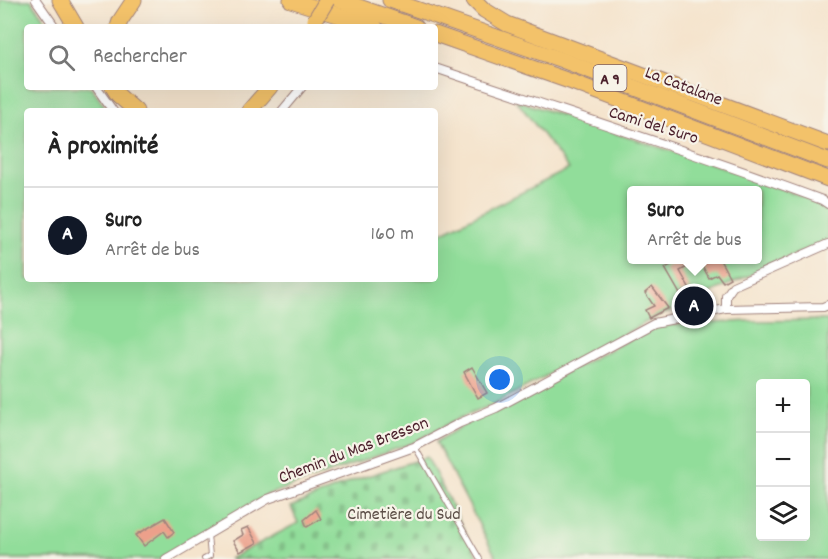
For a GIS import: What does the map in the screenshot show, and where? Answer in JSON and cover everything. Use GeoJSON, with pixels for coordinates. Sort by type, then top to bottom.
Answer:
{"type":"FeatureCollection","features":[{"type":"Feature","properties":{"kind":"highway"},"geometry":{"type":"LineString","coordinates":[[60,0],[74,24]]}},
{"type":"Feature","properties":{"kind":"highway"},"geometry":{"type":"LineString","coordinates":[[120,24],[134,0]]}},
{"type":"Feature","properties":{"kind":"highway"},"geometry":{"type":"LineString","coordinates":[[291,0],[366,24]]}},
{"type":"Feature","properties":{"kind":"highway"},"geometry":{"type":"LineString","coordinates":[[313,23],[327,0]]}},
{"type":"Feature","properties":{"kind":"highway"},"geometry":{"type":"LineString","coordinates":[[339,0],[407,24]]}},
{"type":"Feature","properties":{"kind":"highway","name":"La Catalane"},"geometry":{"type":"LineString","coordinates":[[390,0],[562,60],[828,161]]}},
{"type":"Feature","properties":{"kind":"highway"},"geometry":{"type":"LineString","coordinates":[[474,0],[484,10],[507,24],[828,144]]}},
{"type":"Feature","properties":{"kind":"highway","name":"La Catalane"},"geometry":{"type":"LineString","coordinates":[[438,35],[828,179]]}},
{"type":"Feature","properties":{"kind":"highway"},"geometry":{"type":"LineString","coordinates":[[438,45],[483,61],[515,62]]}},
{"type":"Feature","properties":{"kind":"highway"},"geometry":{"type":"LineString","coordinates":[[115,90],[133,108]]}},
{"type":"Feature","properties":{"kind":"highway"},"geometry":{"type":"LineString","coordinates":[[124,90],[135,108]]}},
{"type":"Feature","properties":{"kind":"highway"},"geometry":{"type":"LineString","coordinates":[[252,108],[267,90]]}},
{"type":"Feature","properties":{"kind":"street"},"geometry":{"type":"LineString","coordinates":[[36,0],[53,24]]}},
{"type":"Feature","properties":{"kind":"street","name":"Cami del Suro"},"geometry":{"type":"LineString","coordinates":[[438,69],[609,128],[718,161],[828,204]]}},
{"type":"Feature","properties":{"kind":"street"},"geometry":{"type":"LineString","coordinates":[[98,90],[111,108]]}},
{"type":"Feature","properties":{"kind":"street"},"geometry":{"type":"LineString","coordinates":[[284,108],[300,90]]}},
{"type":"Feature","properties":{"kind":"street"},"geometry":{"type":"LineString","coordinates":[[726,309],[726,296],[733,286],[828,244]]}},
{"type":"Feature","properties":{"kind":"street","name":"Chemin du Mas Bresson"},"geometry":{"type":"LineString","coordinates":[[166,559],[268,499],[414,447],[460,423],[496,408],[654,323],[726,309],[826,306]]}},
{"type":"Feature","properties":{"kind":"lane"},"geometry":{"type":"LineString","coordinates":[[414,447],[480,559]]}},
{"type":"Feature","properties":{"kind":"lane"},"geometry":{"type":"LineString","coordinates":[[204,559],[210,556],[207,534]]}},
{"type":"Feature","properties":{"kind":"green space"},"geometry":{"type":"Polygon","coordinates":[[[0,0],[31,0],[48,24],[24,24],[24,90],[93,90],[106,108],[24,108],[24,282],[438,282],[438,234],[569,169],[516,100],[716,165],[820,203],[828,209],[828,240],[652,319],[494,404],[458,419],[413,443],[267,495],[158,559],[0,559],[0,0]]]}},
{"type":"Feature","properties":{"kind":"green space"},"geometry":{"type":"Polygon","coordinates":[[[828,320],[828,559],[497,559],[436,442],[462,426],[655,326],[828,320]]]}},
{"type":"Feature","properties":{"kind":"green space","name":"Cimetière du Sud"},"geometry":{"type":"Polygon","coordinates":[[[427,457],[479,559],[229,559],[298,523],[291,507],[352,481],[427,457]]]}},
{"type":"Feature","properties":{"kind":"building"},"geometry":{"type":"Polygon","coordinates":[[[672,264],[692,264],[680,271],[690,289],[680,294],[665,268],[672,264]]]}},
{"type":"Feature","properties":{"kind":"building"},"geometry":{"type":"Polygon","coordinates":[[[701,264],[722,264],[730,278],[723,282],[717,274],[709,278],[701,264]]]}},
{"type":"Feature","properties":{"kind":"building"},"geometry":{"type":"Polygon","coordinates":[[[652,287],[668,308],[649,318],[645,310],[654,306],[645,293],[652,287]]]}},
{"type":"Feature","properties":{"kind":"building"},"geometry":{"type":"Polygon","coordinates":[[[472,367],[487,393],[478,398],[464,372],[472,367]]]}},
{"type":"Feature","properties":{"kind":"building"},"geometry":{"type":"Polygon","coordinates":[[[316,510],[321,519],[307,527],[304,520],[316,510]]]}},
{"type":"Feature","properties":{"kind":"building"},"geometry":{"type":"Polygon","coordinates":[[[165,518],[174,532],[168,537],[164,531],[144,546],[136,535],[165,518]]]}},
{"type":"Feature","properties":{"kind":"building"},"geometry":{"type":"Polygon","coordinates":[[[248,527],[257,543],[240,552],[233,541],[243,535],[241,530],[248,527]]]}},
{"type":"Feature","properties":{"kind":"place","name":"Suro"},"geometry":{"type":"Point","coordinates":[694,306]}}]}
